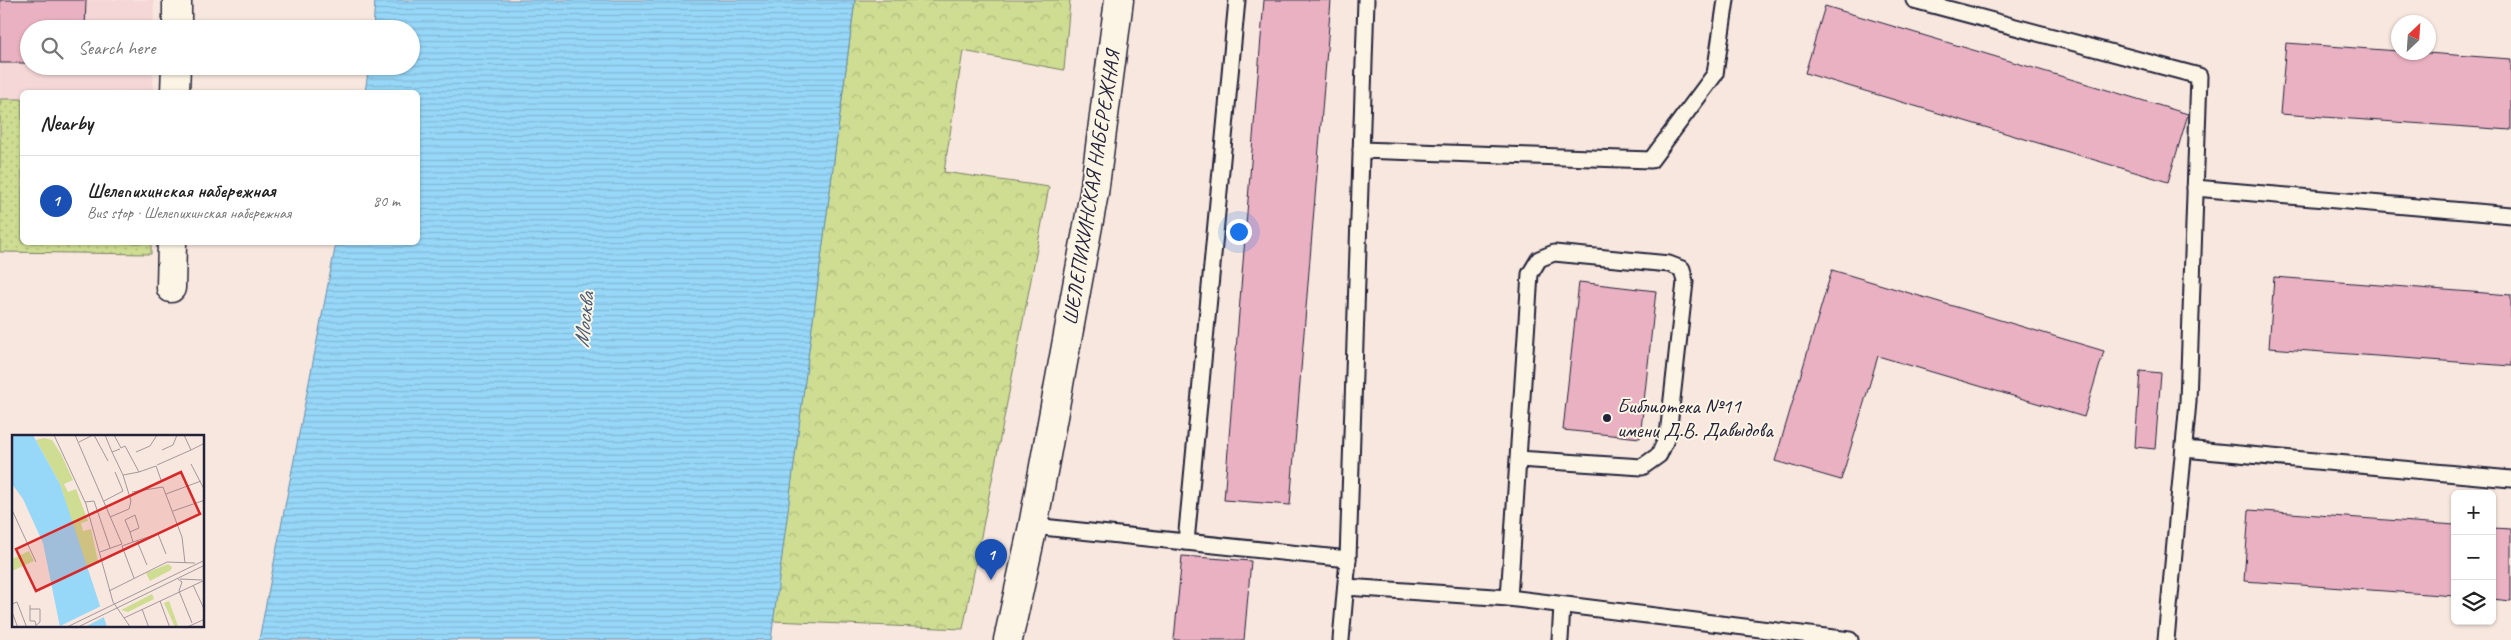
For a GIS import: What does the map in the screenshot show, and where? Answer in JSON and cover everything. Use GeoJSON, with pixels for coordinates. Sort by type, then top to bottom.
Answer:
{"type":"FeatureCollection","features":[{"type":"Feature","properties":{"kind":"street"},"geometry":{"type":"LineString","coordinates":[[176,20],[177,0]]}},
{"type":"Feature","properties":{"kind":"street","name":"ШЕЛЕПИХИНСКАЯ НАБЕРЕЖНАЯ"},"geometry":{"type":"LineString","coordinates":[[1008,640],[1033,526],[1094,193],[1119,0]]}},
{"type":"Feature","properties":{"kind":"street"},"geometry":{"type":"LineString","coordinates":[[175,90],[176,75]]}},
{"type":"Feature","properties":{"kind":"street"},"geometry":{"type":"LineString","coordinates":[[171,288],[172,245]]}},
{"type":"Feature","properties":{"kind":"lane"},"geometry":{"type":"LineString","coordinates":[[1186,542],[1237,0]]}},
{"type":"Feature","properties":{"kind":"lane"},"geometry":{"type":"LineString","coordinates":[[1341,640],[1348,559],[1366,0]]}},
{"type":"Feature","properties":{"kind":"lane"},"geometry":{"type":"LineString","coordinates":[[1361,150],[1651,160],[1715,74],[1726,0]]}},
{"type":"Feature","properties":{"kind":"lane"},"geometry":{"type":"LineString","coordinates":[[1914,0],[2199,76],[2188,402],[2166,640]]}},
{"type":"Feature","properties":{"kind":"lane"},"geometry":{"type":"LineString","coordinates":[[2195,188],[2511,215]]}},
{"type":"Feature","properties":{"kind":"lane"},"geometry":{"type":"LineString","coordinates":[[1509,598],[1518,459],[1530,274],[1539,259],[1554,253],[1669,264],[1682,269],[1685,282],[1668,435],[1659,455],[1642,467],[1518,459]]}},
{"type":"Feature","properties":{"kind":"lane"},"geometry":{"type":"LineString","coordinates":[[2184,449],[2511,479]]}},
{"type":"Feature","properties":{"kind":"lane"},"geometry":{"type":"LineString","coordinates":[[1033,526],[1348,559]]}},
{"type":"Feature","properties":{"kind":"lane"},"geometry":{"type":"LineString","coordinates":[[1346,587],[1509,598],[1850,640]]}},
{"type":"Feature","properties":{"kind":"lane"},"geometry":{"type":"LineString","coordinates":[[1560,640],[1562,605]]}},
{"type":"Feature","properties":{"kind":"shaded area"},"geometry":{"type":"Polygon","coordinates":[[[0,0],[154,0],[153,20],[20,20],[20,75],[153,75],[153,90],[20,90],[20,245],[151,245],[151,254],[0,252],[0,0]]]}},
{"type":"Feature","properties":{"kind":"green space"},"geometry":{"type":"Polygon","coordinates":[[[855,0],[1070,0],[1064,70],[963,51],[944,172],[1049,187],[963,629],[773,621],[855,0]]]}},
{"type":"Feature","properties":{"kind":"green space"},"geometry":{"type":"Polygon","coordinates":[[[0,99],[20,99],[20,245],[151,245],[151,254],[0,252],[0,99]]]}},
{"type":"Feature","properties":{"kind":"water","name":"Москва"},"geometry":{"type":"Polygon","coordinates":[[[375,0],[855,0],[771,640],[259,640],[336,245],[420,245],[420,90],[365,90],[368,75],[420,75],[420,20],[374,20],[375,0]]]}},
{"type":"Feature","properties":{"kind":"building"},"geometry":{"type":"Polygon","coordinates":[[[0,0],[86,0],[85,20],[20,20],[20,63],[0,63],[0,0]]]}},
{"type":"Feature","properties":{"kind":"building"},"geometry":{"type":"Polygon","coordinates":[[[1264,0],[1331,0],[1290,505],[1224,500],[1264,0]]]}},
{"type":"Feature","properties":{"kind":"building"},"geometry":{"type":"Polygon","coordinates":[[[1825,6],[2188,114],[2168,182],[1805,73],[1825,6]]]}},
{"type":"Feature","properties":{"kind":"building"},"geometry":{"type":"Polygon","coordinates":[[[2286,43],[2391,50],[2391,60],[2436,60],[2436,54],[2511,59],[2511,130],[2280,114],[2286,43]]]}},
{"type":"Feature","properties":{"kind":"building"},"geometry":{"type":"Polygon","coordinates":[[[1832,270],[2104,351],[2084,417],[1878,356],[1841,480],[1775,461],[1832,270]]]}},
{"type":"Feature","properties":{"kind":"building"},"geometry":{"type":"Polygon","coordinates":[[[2274,277],[2511,295],[2511,366],[2269,348],[2274,277]]]}},
{"type":"Feature","properties":{"kind":"building"},"geometry":{"type":"Polygon","coordinates":[[[1579,282],[1656,291],[1640,438],[1563,430],[1579,282]]]}},
{"type":"Feature","properties":{"kind":"building"},"geometry":{"type":"Polygon","coordinates":[[[2140,371],[2161,373],[2155,449],[2135,447],[2140,371]]]}},
{"type":"Feature","properties":{"kind":"building"},"geometry":{"type":"Polygon","coordinates":[[[2249,510],[2451,525],[2451,596],[2244,581],[2249,510]]]}},
{"type":"Feature","properties":{"kind":"building"},"geometry":{"type":"Polygon","coordinates":[[[2496,528],[2511,529],[2511,601],[2496,599],[2496,528]]]}},
{"type":"Feature","properties":{"kind":"building"},"geometry":{"type":"Polygon","coordinates":[[[1182,556],[1251,561],[1244,640],[1174,640],[1182,556]]]}},
{"type":"Feature","properties":{"kind":"place","name":"Библиотека №11 имени Д.В. Давыдова"},"geometry":{"type":"Point","coordinates":[1607,418]}},
{"type":"Feature","properties":{"kind":"place","name":"Шелепихинская набережная"},"geometry":{"type":"Point","coordinates":[991,580]}}]}
